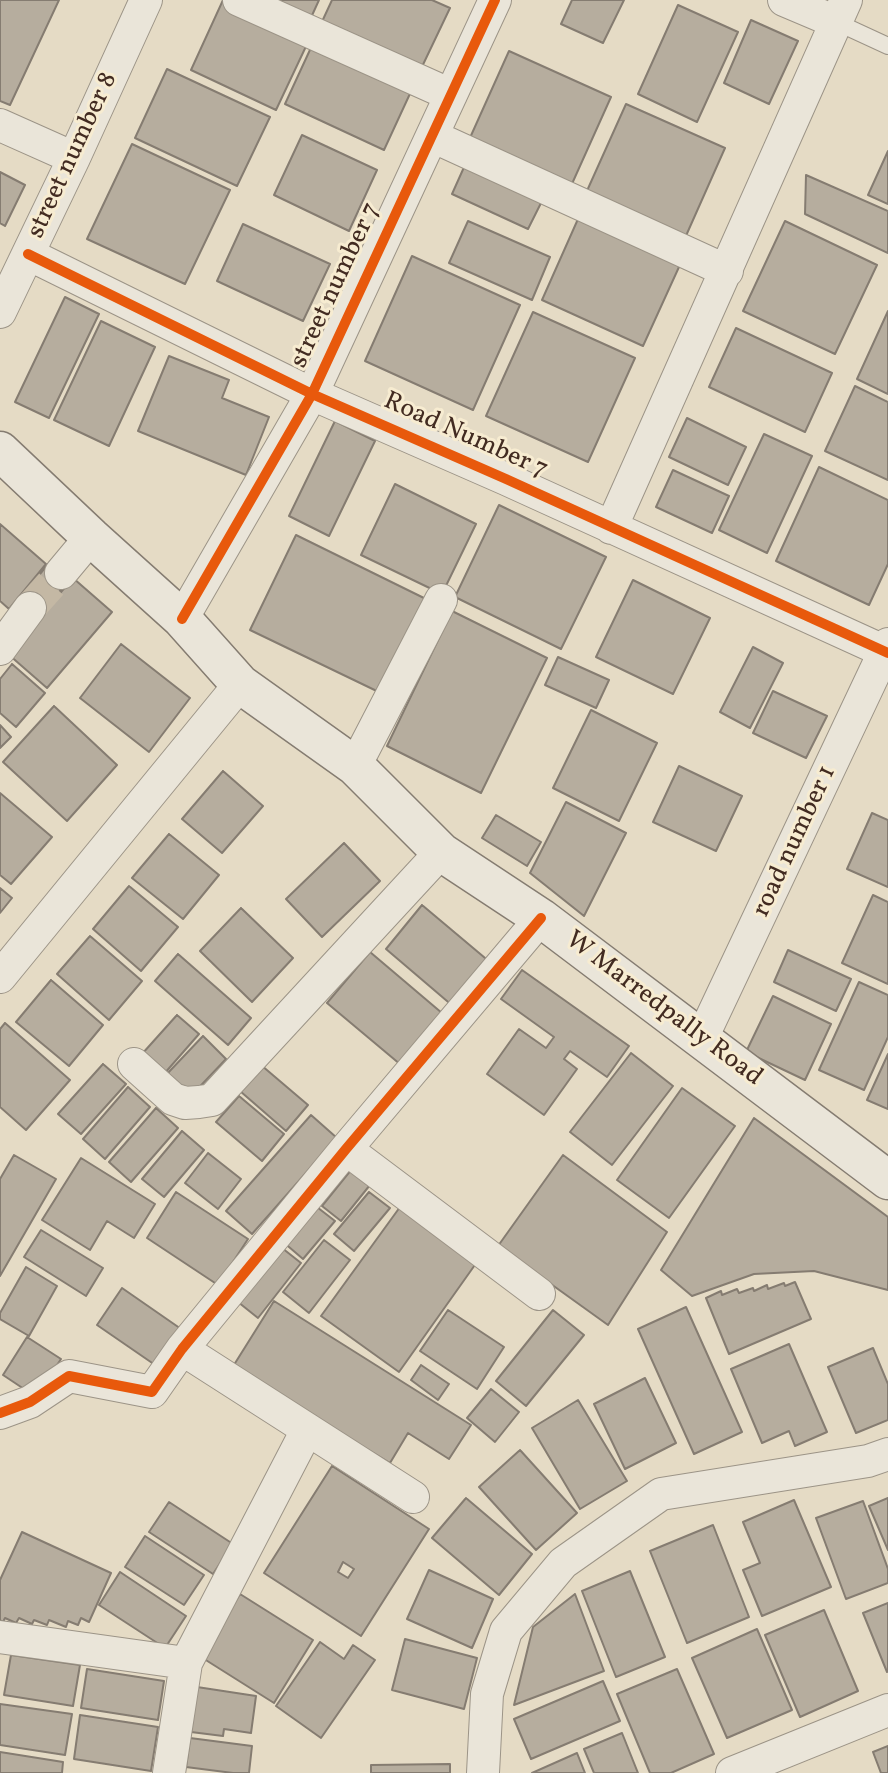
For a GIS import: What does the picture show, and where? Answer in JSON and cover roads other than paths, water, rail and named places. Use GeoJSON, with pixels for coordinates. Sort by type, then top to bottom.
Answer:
{"type":"FeatureCollection","features":[{"type":"Feature","properties":{"kind":"main road","name":"W Marredpally Road"},"geometry":{"type":"LineString","coordinates":[[0,451],[183,620],[240,684],[355,766],[441,852],[541,918],[888,1180]]}},
{"type":"Feature","properties":{"kind":"street","name":"street number 8"},"geometry":{"type":"LineString","coordinates":[[0,312],[75,158],[146,0]]}},
{"type":"Feature","properties":{"kind":"street"},"geometry":{"type":"LineString","coordinates":[[239,0],[451,95]]}},
{"type":"Feature","properties":{"kind":"street","name":"street number 7"},"geometry":{"type":"LineString","coordinates":[[183,620],[312,394],[495,0]]}},
{"type":"Feature","properties":{"kind":"street"},"geometry":{"type":"LineString","coordinates":[[611,528],[841,11],[784,0]]}},
{"type":"Feature","properties":{"kind":"street"},"geometry":{"type":"LineString","coordinates":[[0,125],[75,158]]}},
{"type":"Feature","properties":{"kind":"street"},"geometry":{"type":"LineString","coordinates":[[432,136],[727,271]]}},
{"type":"Feature","properties":{"kind":"street","name":"Road Number 7"},"geometry":{"type":"LineString","coordinates":[[28,254],[312,394],[887,649]]}},
{"type":"Feature","properties":{"kind":"street"},"geometry":{"type":"LineString","coordinates":[[61,573],[91,537]]}},
{"type":"Feature","properties":{"kind":"street"},"geometry":{"type":"LineString","coordinates":[[355,766],[441,600]]}},
{"type":"Feature","properties":{"kind":"street"},"geometry":{"type":"LineString","coordinates":[[0,649],[30,608]]}},
{"type":"Feature","properties":{"kind":"street","name":"road number 1"},"geometry":{"type":"LineString","coordinates":[[702,1038],[887,649]]}},
{"type":"Feature","properties":{"kind":"street"},"geometry":{"type":"LineString","coordinates":[[0,977],[240,684]]}},
{"type":"Feature","properties":{"kind":"street"},"geometry":{"type":"LineString","coordinates":[[134,1064],[173,1099],[185,1103],[212,1100],[441,852]]}},
{"type":"Feature","properties":{"kind":"street"},"geometry":{"type":"LineString","coordinates":[[0,1413],[30,1402],[69,1376],[152,1392],[182,1349],[346,1149],[541,918]]}},
{"type":"Feature","properties":{"kind":"street"},"geometry":{"type":"LineString","coordinates":[[346,1149],[539,1294]]}},
{"type":"Feature","properties":{"kind":"street"},"geometry":{"type":"LineString","coordinates":[[182,1349],[413,1497]]}},
{"type":"Feature","properties":{"kind":"street"},"geometry":{"type":"LineString","coordinates":[[169,1773],[186,1663],[307,1430]]}},
{"type":"Feature","properties":{"kind":"street"},"geometry":{"type":"LineString","coordinates":[[484,1773],[487,1694],[506,1631],[563,1563],[661,1494],[868,1461],[888,1454]]}},
{"type":"Feature","properties":{"kind":"street"},"geometry":{"type":"LineString","coordinates":[[0,1637],[186,1663]]}},
{"type":"Feature","properties":{"kind":"street"},"geometry":{"type":"LineString","coordinates":[[732,1773],[888,1710]]}},
{"type":"Feature","properties":{"kind":"lane"},"geometry":{"type":"LineString","coordinates":[[841,11],[888,46]]}},
{"type":"Feature","properties":{"kind":"tunnel"},"geometry":{"type":"LineString","coordinates":[[30,608],[61,573]]}}]}
